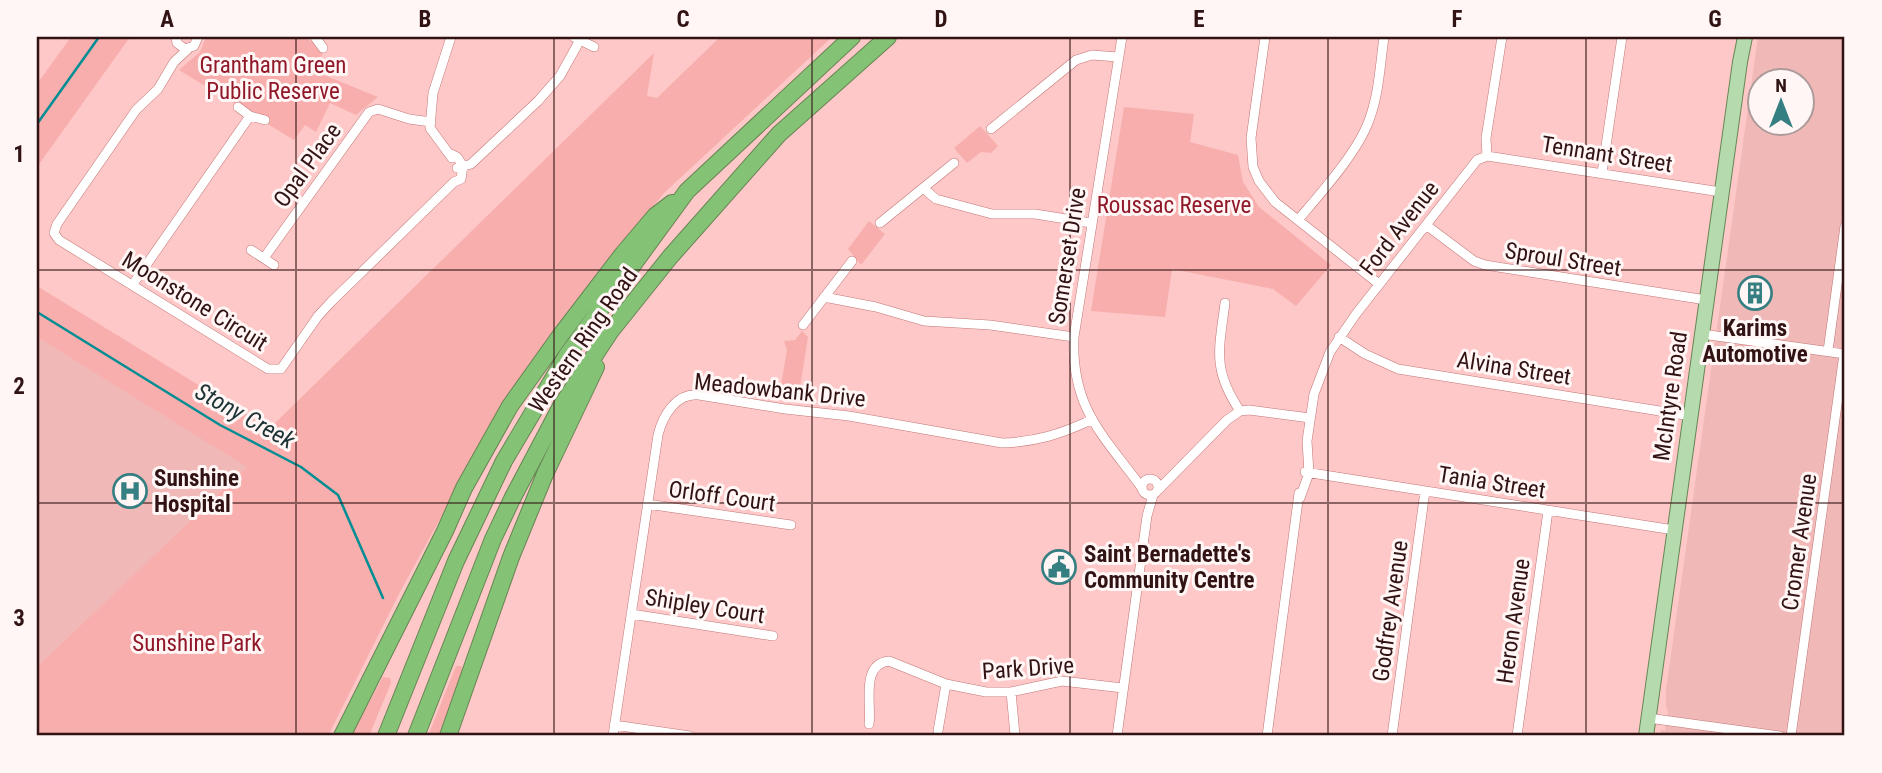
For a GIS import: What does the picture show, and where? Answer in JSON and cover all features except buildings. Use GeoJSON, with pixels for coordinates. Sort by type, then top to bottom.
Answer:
{"type":"FeatureCollection","features":[{"type":"Feature","properties":{"kind":"highway","name":"Western Ring Road"},"geometry":{"type":"LineString","coordinates":[[386,736],[456,561],[505,461],[567,355],[687,191],[852,37]]}},
{"type":"Feature","properties":{"kind":"highway","name":"Western Ring Road"},"geometry":{"type":"LineString","coordinates":[[416,736],[493,539],[559,408],[610,332],[670,257],[779,134],[888,37]]}},
{"type":"Feature","properties":{"kind":"highway"},"geometry":{"type":"LineString","coordinates":[[342,736],[464,488],[510,406],[559,336],[622,256],[655,216],[687,191]]}},
{"type":"Feature","properties":{"kind":"highway"},"geometry":{"type":"LineString","coordinates":[[448,736],[511,557],[545,474],[610,332]]}},
{"type":"Feature","properties":{"kind":"main road","name":"McIntyre Road"},"geometry":{"type":"LineString","coordinates":[[1646,736],[1743,37]]}},
{"type":"Feature","properties":{"kind":"street","name":"Moonstone Circuit"},"geometry":{"type":"LineString","coordinates":[[198,37],[197,43],[174,62],[158,89],[136,110],[57,224],[54,233],[59,240],[268,369],[278,370],[287,363],[318,316],[454,182],[460,167]]}},
{"type":"Feature","properties":{"kind":"street"},"geometry":{"type":"LineString","coordinates":[[315,37],[323,48]]}},
{"type":"Feature","properties":{"kind":"street"},"geometry":{"type":"LineString","coordinates":[[451,37],[433,93],[431,131],[460,167],[471,164],[538,101],[560,76],[577,38],[594,47]]}},
{"type":"Feature","properties":{"kind":"street","name":"Somerset Drive"},"geometry":{"type":"LineString","coordinates":[[1122,37],[1074,337],[1076,378],[1091,420],[1127,468],[1150,488]]}},
{"type":"Feature","properties":{"kind":"street"},"geometry":{"type":"LineString","coordinates":[[1265,37],[1251,138],[1253,167],[1266,192],[1379,284]]}},
{"type":"Feature","properties":{"kind":"street"},"geometry":{"type":"LineString","coordinates":[[1298,220],[1356,146],[1368,124],[1375,100],[1384,37]]}},
{"type":"Feature","properties":{"kind":"street"},"geometry":{"type":"LineString","coordinates":[[1487,156],[1486,138],[1502,37]]}},
{"type":"Feature","properties":{"kind":"street"},"geometry":{"type":"LineString","coordinates":[[1602,173],[1622,37]]}},
{"type":"Feature","properties":{"kind":"street","name":"Moonstone Circuit"},"geometry":{"type":"LineString","coordinates":[[174,62],[175,39]]}},
{"type":"Feature","properties":{"kind":"street"},"geometry":{"type":"LineString","coordinates":[[175,39],[182,48],[188,49]]}},
{"type":"Feature","properties":{"kind":"street"},"geometry":{"type":"LineString","coordinates":[[991,130],[1076,60],[1092,55],[1118,57]]}},
{"type":"Feature","properties":{"kind":"street"},"geometry":{"type":"LineString","coordinates":[[238,107],[250,116],[265,120]]}},
{"type":"Feature","properties":{"kind":"street","name":"Opal Place"},"geometry":{"type":"LineString","coordinates":[[264,258],[369,112],[378,109],[409,119],[431,122]]}},
{"type":"Feature","properties":{"kind":"street"},"geometry":{"type":"LineString","coordinates":[[133,284],[250,116]]}},
{"type":"Feature","properties":{"kind":"street","name":"Tennant Street"},"geometry":{"type":"LineString","coordinates":[[1487,156],[1721,192]]}},
{"type":"Feature","properties":{"kind":"street","name":"Ford Avenue"},"geometry":{"type":"LineString","coordinates":[[1267,736],[1300,498],[1298,487],[1306,472],[1302,458],[1318,380],[1339,337],[1476,160],[1487,156]]}},
{"type":"Feature","properties":{"kind":"street"},"geometry":{"type":"LineString","coordinates":[[880,223],[954,163]]}},
{"type":"Feature","properties":{"kind":"street"},"geometry":{"type":"LineString","coordinates":[[923,188],[936,199],[992,214],[1035,214],[1091,223]]}},
{"type":"Feature","properties":{"kind":"street","name":"Sproul Street"},"geometry":{"type":"LineString","coordinates":[[1426,225],[1474,261],[1485,265],[1706,300]]}},
{"type":"Feature","properties":{"kind":"street"},"geometry":{"type":"LineString","coordinates":[[1828,352],[1845,226]]}},
{"type":"Feature","properties":{"kind":"street"},"geometry":{"type":"LineString","coordinates":[[251,250],[274,265]]}},
{"type":"Feature","properties":{"kind":"street"},"geometry":{"type":"LineString","coordinates":[[803,325],[852,261]]}},
{"type":"Feature","properties":{"kind":"street"},"geometry":{"type":"LineString","coordinates":[[824,297],[876,307],[924,321],[990,325],[1074,337]]}},
{"type":"Feature","properties":{"kind":"street"},"geometry":{"type":"LineString","coordinates":[[1226,303],[1220,344],[1220,368],[1226,388],[1240,411]]}},
{"type":"Feature","properties":{"kind":"street"},"geometry":{"type":"LineString","coordinates":[[1702,334],[1845,354]]}},
{"type":"Feature","properties":{"kind":"street","name":"Alvina Street"},"geometry":{"type":"LineString","coordinates":[[1339,337],[1373,358],[1398,369],[1691,416]]}},
{"type":"Feature","properties":{"kind":"street","name":"Cromer Avenue"},"geometry":{"type":"LineString","coordinates":[[1791,736],[1845,354]]}},
{"type":"Feature","properties":{"kind":"street","name":"Meadowbank Drive"},"geometry":{"type":"LineString","coordinates":[[613,736],[660,425],[679,399],[692,395],[849,416],[1002,443],[1026,443],[1048,438],[1091,420]]}},
{"type":"Feature","properties":{"kind":"street"},"geometry":{"type":"LineString","coordinates":[[1117,736],[1150,488],[1173,473],[1227,420],[1240,411],[1310,418]]}},
{"type":"Feature","properties":{"kind":"street","name":"Tania Street"},"geometry":{"type":"LineString","coordinates":[[1306,472],[1674,530]]}},
{"type":"Feature","properties":{"kind":"street","name":"Godfrey Avenue"},"geometry":{"type":"LineString","coordinates":[[1392,736],[1425,491]]}},
{"type":"Feature","properties":{"kind":"street","name":"Orloff Court"},"geometry":{"type":"LineString","coordinates":[[647,504],[791,525]]}},
{"type":"Feature","properties":{"kind":"street","name":"Heron Avenue"},"geometry":{"type":"LineString","coordinates":[[1517,736],[1548,511]]}},
{"type":"Feature","properties":{"kind":"street","name":"Shipley Court"},"geometry":{"type":"LineString","coordinates":[[631,614],[774,636]]}},
{"type":"Feature","properties":{"kind":"street","name":"Park Drive"},"geometry":{"type":"LineString","coordinates":[[869,724],[869,683],[880,663],[889,661],[946,684],[986,692],[1011,692],[1062,681],[1123,688]]}},
{"type":"Feature","properties":{"kind":"street"},"geometry":{"type":"LineString","coordinates":[[938,731],[946,684]]}},
{"type":"Feature","properties":{"kind":"street"},"geometry":{"type":"LineString","coordinates":[[1011,692],[1015,735]]}},
{"type":"Feature","properties":{"kind":"street"},"geometry":{"type":"LineString","coordinates":[[1648,719],[1780,736]]}},
{"type":"Feature","properties":{"kind":"street"},"geometry":{"type":"LineString","coordinates":[[614,725],[690,736]]}},
{"type":"Feature","properties":{"kind":"shaded area"},"geometry":{"type":"Polygon","coordinates":[[[1758,37],[1845,37],[1845,736],[1660,736],[1661,730],[1665,731],[1668,711],[1666,690],[1745,129],[1745,136],[1815,136],[1815,66],[1754,66],[1758,37]]]}},
{"type":"Feature","properties":{"kind":"shaded area","name":"Sunshine Hospital"},"geometry":{"type":"Polygon","coordinates":[[[37,337],[248,467],[37,667],[37,337]]]}},
{"type":"Feature","properties":{"kind":"green space"},"geometry":{"type":"Polygon","coordinates":[[[71,37],[130,37],[37,167],[37,84],[71,37]]]}},
{"type":"Feature","properties":{"kind":"green space","name":"Grantham Green Public Reserve"},"geometry":{"type":"Polygon","coordinates":[[[206,37],[303,37],[325,49],[314,71],[378,97],[356,115],[330,103],[316,132],[305,125],[294,140],[179,70],[200,52],[206,37]]]}},
{"type":"Feature","properties":{"kind":"green space","name":"Sunshine Park"},"geometry":{"type":"Polygon","coordinates":[[[720,37],[832,37],[664,193],[555,328],[511,390],[401,590],[328,736],[37,736],[37,667],[247,467],[37,337],[37,286],[271,427],[654,53],[647,96],[657,98],[720,37]]]}},
{"type":"Feature","properties":{"kind":"green space","name":"Roussac Reserve"},"geometry":{"type":"Polygon","coordinates":[[[1124,107],[1194,114],[1190,142],[1238,155],[1243,182],[1259,207],[1331,265],[1296,306],[1273,289],[1172,269],[1165,317],[1091,311],[1124,107]]]}},
{"type":"Feature","properties":{"kind":"green space"},"geometry":{"type":"Polygon","coordinates":[[[980,126],[998,146],[991,153],[981,152],[967,163],[954,148],[980,126]]]}},
{"type":"Feature","properties":{"kind":"green space"},"geometry":{"type":"Polygon","coordinates":[[[869,221],[885,234],[861,265],[848,249],[869,221]]]}},
{"type":"Feature","properties":{"kind":"green space"},"geometry":{"type":"Polygon","coordinates":[[[802,331],[808,337],[798,400],[779,397],[787,350],[784,341],[795,340],[802,331]]]}},
{"type":"Feature","properties":{"kind":"green space"},"geometry":{"type":"Polygon","coordinates":[[[456,666],[461,666],[464,670],[444,736],[428,736],[456,666]]]}},
{"type":"Feature","properties":{"kind":"green space"},"geometry":{"type":"Polygon","coordinates":[[[383,677],[390,678],[391,683],[369,736],[351,736],[383,677]]]}},
{"type":"Feature","properties":{"kind":"waterway","name":"Stony Creek"},"geometry":{"type":"LineString","coordinates":[[37,124],[99,37]]}},
{"type":"Feature","properties":{"kind":"waterway","name":"Stony Creek"},"geometry":{"type":"LineString","coordinates":[[37,312],[220,425],[301,467],[338,495],[383,598]]}},
{"type":"Feature","properties":{"kind":"place","name":"Karims Automotive"},"geometry":{"type":"Point","coordinates":[1755,293]}},
{"type":"Feature","properties":{"kind":"place","name":"Sunshine Hospital"},"geometry":{"type":"Point","coordinates":[130,491]}},
{"type":"Feature","properties":{"kind":"place","name":"Saint Bernadette's Community Centre"},"geometry":{"type":"Point","coordinates":[1059,567]}}]}
